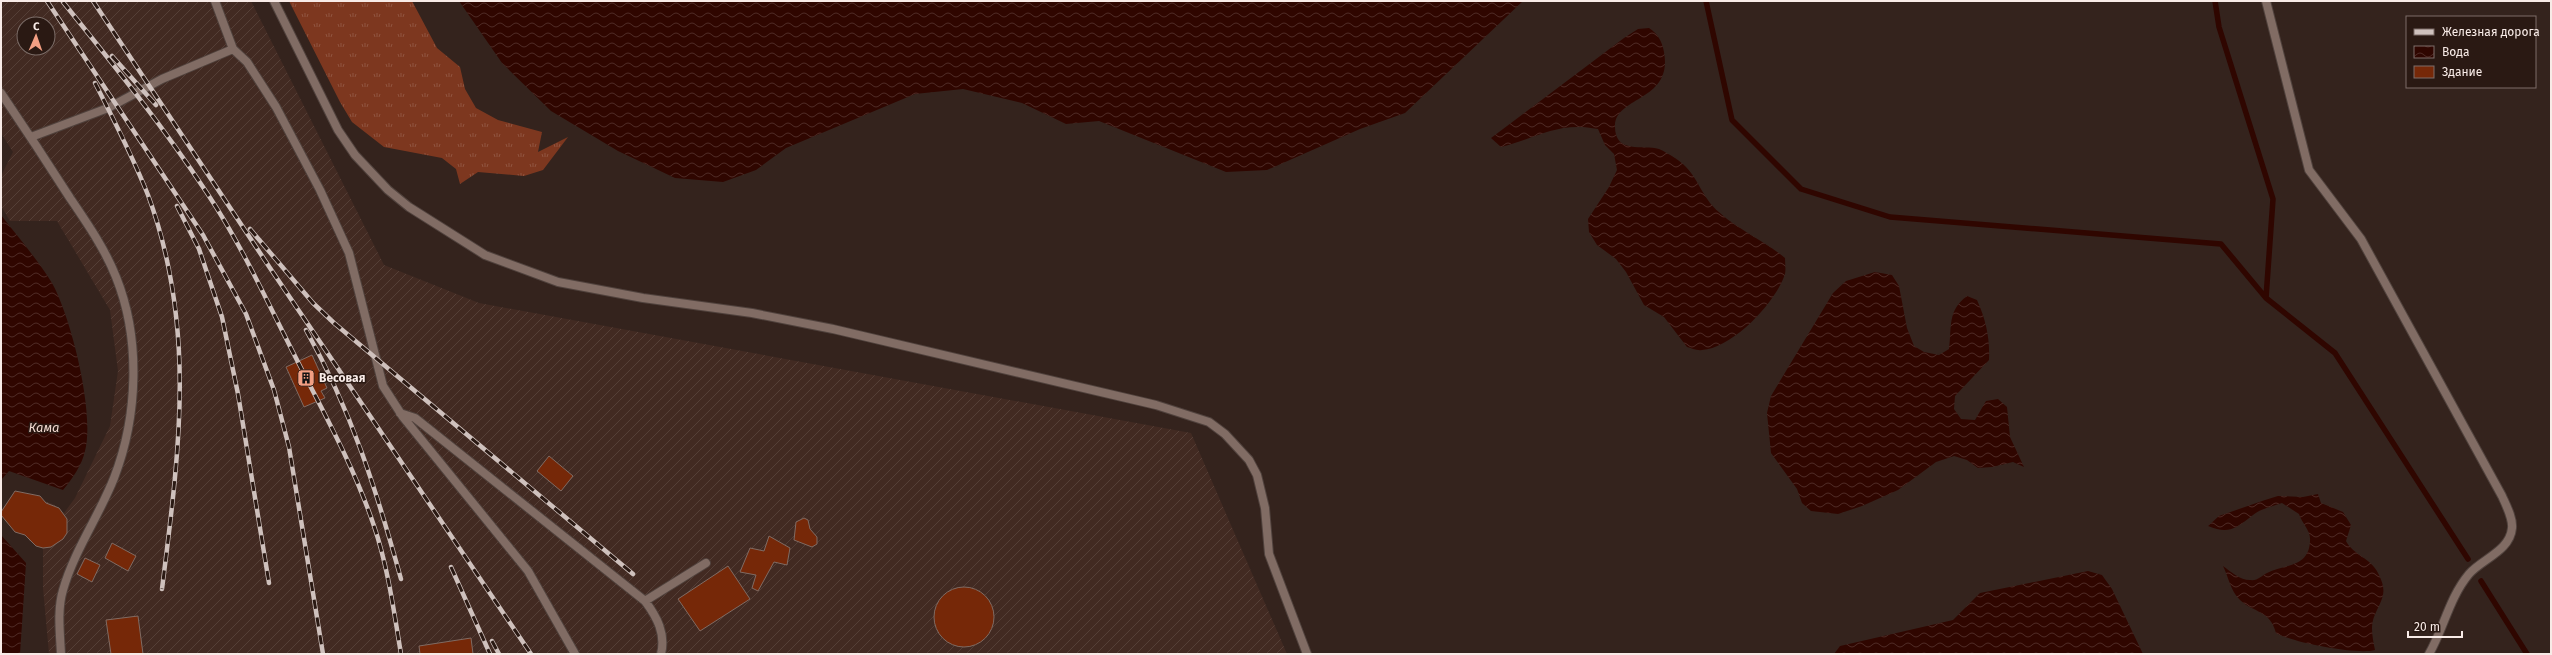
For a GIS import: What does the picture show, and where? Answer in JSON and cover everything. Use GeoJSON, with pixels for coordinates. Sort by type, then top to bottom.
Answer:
{"type":"FeatureCollection","features":[{"type":"Feature","properties":{"kind":"lane"},"geometry":{"type":"LineString","coordinates":[[215,1],[233,49],[247,62],[276,107],[320,190],[343,239],[358,280],[379,376],[400,412],[528,571],[575,654]]}},
{"type":"Feature","properties":{"kind":"lane"},"geometry":{"type":"LineString","coordinates":[[274,1],[338,130],[355,155],[388,190],[409,207],[485,254],[558,282],[643,298],[752,313],[832,329],[1156,405],[1209,422],[1225,434],[1249,460],[1257,475],[1265,508],[1269,554],[1306,654]]}},
{"type":"Feature","properties":{"kind":"lane"},"geometry":{"type":"LineString","coordinates":[[2266,1],[2309,170],[2361,239],[2502,496],[2509,512],[2512,528],[2506,543],[2470,573],[2462,584],[2452,599],[2429,654]]}},
{"type":"Feature","properties":{"kind":"lane"},"geometry":{"type":"LineString","coordinates":[[31,137],[108,108],[162,79],[233,49]]}},
{"type":"Feature","properties":{"kind":"lane"},"geometry":{"type":"LineString","coordinates":[[1,93],[31,137],[106,255],[123,297],[132,348],[132,401],[127,428],[114,477],[74,559],[63,590],[60,606],[62,654]]}},
{"type":"Feature","properties":{"kind":"lane"},"geometry":{"type":"LineString","coordinates":[[400,412],[415,418],[645,601],[658,621],[662,635],[661,654]]}},
{"type":"Feature","properties":{"kind":"lane"},"geometry":{"type":"LineString","coordinates":[[645,601],[706,563]]}},
{"type":"Feature","properties":{"kind":"shaded area"},"geometry":{"type":"Polygon","coordinates":[[[1,1],[251,1],[384,265],[479,303],[1191,433],[1287,654],[49,654],[43,588],[43,548],[30,541],[25,535],[15,532],[1,515],[1,512],[15,491],[53,504],[64,513],[75,498],[110,426],[118,371],[110,310],[57,221],[10,221],[1,206],[1,176],[13,152],[1,133],[1,1]]]}},
{"type":"Feature","properties":{"kind":"green space"},"geometry":{"type":"Polygon","coordinates":[[[289,1],[412,1],[437,48],[460,67],[465,89],[476,108],[498,120],[542,132],[538,152],[568,137],[543,170],[524,176],[478,172],[460,184],[456,169],[442,158],[384,147],[352,122],[340,102],[289,1]]]}},
{"type":"Feature","properties":{"kind":"water"},"geometry":{"type":"Polygon","coordinates":[[[459,1],[1523,1],[1405,113],[1360,129],[1267,170],[1226,172],[1099,121],[1066,124],[1022,103],[963,89],[915,94],[786,148],[756,170],[723,182],[675,178],[618,151],[551,111],[502,63],[459,1]]]}},
{"type":"Feature","properties":{"kind":"water"},"geometry":{"type":"Polygon","coordinates":[[[1649,28],[1657,35],[1662,44],[1665,68],[1660,80],[1653,89],[1625,108],[1618,116],[1615,125],[1616,134],[1619,141],[1631,146],[1659,149],[1675,158],[1689,171],[1707,199],[1720,213],[1785,258],[1785,274],[1773,297],[1763,310],[1752,322],[1727,341],[1714,347],[1702,350],[1687,347],[1664,317],[1644,305],[1626,272],[1616,259],[1597,245],[1589,232],[1588,219],[1609,187],[1617,170],[1614,154],[1605,145],[1598,129],[1571,127],[1559,129],[1501,147],[1491,138],[1624,38],[1638,29],[1649,28]]]}},
{"type":"Feature","properties":{"kind":"water","name":"Кама"},"geometry":{"type":"Polygon","coordinates":[[[1,215],[52,283],[67,318],[79,366],[87,414],[85,451],[79,467],[63,490],[9,471],[1,480],[1,215]]]}},
{"type":"Feature","properties":{"kind":"water"},"geometry":{"type":"Polygon","coordinates":[[[1875,272],[1892,275],[1899,286],[1907,328],[1914,346],[1924,352],[1939,355],[1949,349],[1953,314],[1956,308],[1967,296],[1977,300],[1987,329],[1989,360],[1955,396],[1954,409],[1961,419],[1975,420],[1986,401],[1998,399],[2007,407],[2010,437],[2024,467],[2013,462],[1992,467],[1978,468],[1967,460],[1954,456],[1936,462],[1898,490],[1862,506],[1838,514],[1811,511],[1802,503],[1797,489],[1771,453],[1767,413],[1771,396],[1833,293],[1846,281],[1875,272]]]}},
{"type":"Feature","properties":{"kind":"water"},"geometry":{"type":"Polygon","coordinates":[[[2318,494],[2321,503],[2343,512],[2351,525],[2346,541],[2353,550],[2375,568],[2381,580],[2383,586],[2383,596],[2372,625],[2375,650],[2355,651],[2326,647],[2284,637],[2276,633],[2270,620],[2266,616],[2245,604],[2234,592],[2223,566],[2239,577],[2246,580],[2253,580],[2274,570],[2294,564],[2305,556],[2309,550],[2310,537],[2308,530],[2299,514],[2282,503],[2259,511],[2232,529],[2222,530],[2208,526],[2219,516],[2278,496],[2303,497],[2318,494]]]}},
{"type":"Feature","properties":{"kind":"water"},"geometry":{"type":"Polygon","coordinates":[[[1,535],[26,563],[20,654],[1,654],[1,535]]]}},
{"type":"Feature","properties":{"kind":"water"},"geometry":{"type":"Polygon","coordinates":[[[2088,571],[2102,575],[2112,589],[2143,654],[1834,654],[1840,646],[1953,620],[1980,593],[2088,571]]]}},
{"type":"Feature","properties":{"kind":"building","name":"Весовая"},"geometry":{"type":"Polygon","coordinates":[[[312,355],[327,388],[321,391],[325,398],[304,407],[286,367],[312,355]]]}},
{"type":"Feature","properties":{"kind":"building"},"geometry":{"type":"Polygon","coordinates":[[[549,456],[573,476],[561,491],[537,471],[549,456]]]}},
{"type":"Feature","properties":{"kind":"building"},"geometry":{"type":"Polygon","coordinates":[[[15,491],[40,496],[46,503],[59,508],[67,519],[67,533],[63,539],[51,547],[43,548],[36,546],[25,535],[15,532],[1,515],[1,512],[15,491]]]}},
{"type":"Feature","properties":{"kind":"building"},"geometry":{"type":"Polygon","coordinates":[[[804,518],[808,520],[810,529],[817,537],[817,544],[812,547],[794,540],[796,522],[804,518]]]}},
{"type":"Feature","properties":{"kind":"building"},"geometry":{"type":"Polygon","coordinates":[[[769,536],[790,548],[787,565],[774,562],[758,591],[752,588],[756,575],[740,572],[750,548],[764,551],[769,536]]]}},
{"type":"Feature","properties":{"kind":"building"},"geometry":{"type":"Polygon","coordinates":[[[112,543],[136,556],[128,571],[105,558],[112,543]]]}},
{"type":"Feature","properties":{"kind":"building"},"geometry":{"type":"Polygon","coordinates":[[[85,558],[100,565],[92,582],[77,574],[85,558]]]}},
{"type":"Feature","properties":{"kind":"building"},"geometry":{"type":"Polygon","coordinates":[[[728,566],[750,599],[700,631],[678,599],[728,566]]]}},
{"type":"Feature","properties":{"kind":"building"},"geometry":{"type":"Polygon","coordinates":[[[964,587],[981,592],[989,600],[994,617],[989,634],[981,642],[964,647],[947,642],[939,634],[934,617],[939,600],[947,592],[964,587]]]}},
{"type":"Feature","properties":{"kind":"building"},"geometry":{"type":"Polygon","coordinates":[[[138,616],[143,654],[111,654],[106,620],[138,616]]]}},
{"type":"Feature","properties":{"kind":"building"},"geometry":{"type":"Polygon","coordinates":[[[471,638],[473,654],[420,654],[419,646],[471,638]]]}},
{"type":"Feature","properties":{"kind":"waterway"},"geometry":{"type":"LineString","coordinates":[[1706,1],[1732,120],[1801,189],[1890,217],[2221,244],[2266,298],[2335,353],[2468,559]]}},
{"type":"Feature","properties":{"kind":"waterway"},"geometry":{"type":"LineString","coordinates":[[2215,1],[2219,27],[2273,199],[2266,298]]}},
{"type":"Feature","properties":{"kind":"waterway"},"geometry":{"type":"LineString","coordinates":[[2481,581],[2527,654]]}},
{"type":"Feature","properties":{"kind":"railway"},"geometry":{"type":"LineString","coordinates":[[47,1],[203,235],[246,314],[274,390],[289,447],[323,654]]}},
{"type":"Feature","properties":{"kind":"railway"},"geometry":{"type":"LineString","coordinates":[[93,1],[270,268],[531,654]]}},
{"type":"Feature","properties":{"kind":"railway"},"geometry":{"type":"LineString","coordinates":[[63,2],[137,96],[190,168],[220,213],[255,277],[340,444],[358,484],[374,526],[383,557],[401,654]]}},
{"type":"Feature","properties":{"kind":"railway"},"geometry":{"type":"LineString","coordinates":[[112,56],[156,105]]}},
{"type":"Feature","properties":{"kind":"railway"},"geometry":{"type":"LineString","coordinates":[[95,83],[130,153],[148,195],[163,245],[173,294],[178,342],[180,391],[174,489],[162,589]]}},
{"type":"Feature","properties":{"kind":"railway"},"geometry":{"type":"LineString","coordinates":[[177,206],[199,249],[222,317],[238,394],[269,583]]}},
{"type":"Feature","properties":{"kind":"railway"},"geometry":{"type":"LineString","coordinates":[[250,229],[313,303],[334,323],[633,574]]}},
{"type":"Feature","properties":{"kind":"railway"},"geometry":{"type":"LineString","coordinates":[[306,330],[337,391],[350,421],[372,482],[401,579]]}},
{"type":"Feature","properties":{"kind":"railway"},"geometry":{"type":"LineString","coordinates":[[451,567],[490,654]]}},
{"type":"Feature","properties":{"kind":"railway"},"geometry":{"type":"LineString","coordinates":[[492,641],[499,654]]}},
{"type":"Feature","properties":{"kind":"place","name":"Весовая"},"geometry":{"type":"Point","coordinates":[306,378]}}]}
